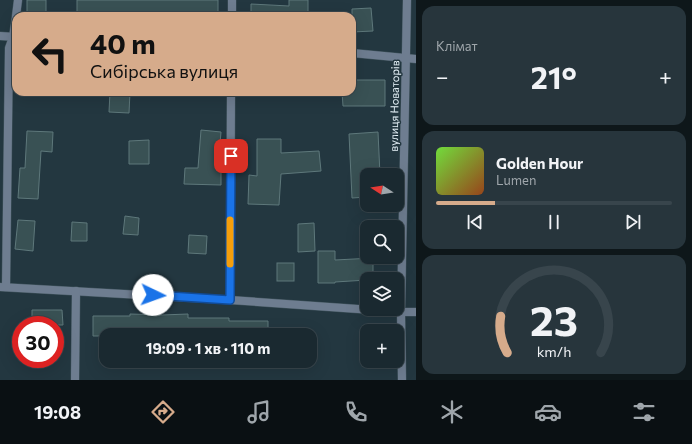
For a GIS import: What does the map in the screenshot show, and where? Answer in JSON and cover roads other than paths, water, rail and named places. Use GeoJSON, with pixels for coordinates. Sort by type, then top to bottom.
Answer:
{"type":"FeatureCollection","features":[{"type":"Feature","properties":{"kind":"street"},"geometry":{"type":"LineString","coordinates":[[16,12],[18,0]]}},
{"type":"Feature","properties":{"kind":"street"},"geometry":{"type":"LineString","coordinates":[[232,0],[232,12]]}},
{"type":"Feature","properties":{"kind":"street","name":"вулиця Новаторів"},"geometry":{"type":"LineString","coordinates":[[402,272],[407,0]]}},
{"type":"Feature","properties":{"kind":"street"},"geometry":{"type":"LineString","coordinates":[[0,36],[12,37]]}},
{"type":"Feature","properties":{"kind":"street"},"geometry":{"type":"LineString","coordinates":[[12,44],[10,48],[3,287],[360,309]]}},
{"type":"Feature","properties":{"kind":"street"},"geometry":{"type":"LineString","coordinates":[[356,53],[416,59]]}},
{"type":"Feature","properties":{"kind":"street"},"geometry":{"type":"LineString","coordinates":[[230,300],[231,96]]}},
{"type":"Feature","properties":{"kind":"street"},"geometry":{"type":"LineString","coordinates":[[75,380],[76,291]]}},
{"type":"Feature","properties":{"kind":"street"},"geometry":{"type":"LineString","coordinates":[[404,312],[416,312]]}},
{"type":"Feature","properties":{"kind":"street","name":"вулиця Новаторів"},"geometry":{"type":"LineString","coordinates":[[401,316],[402,380]]}}]}
